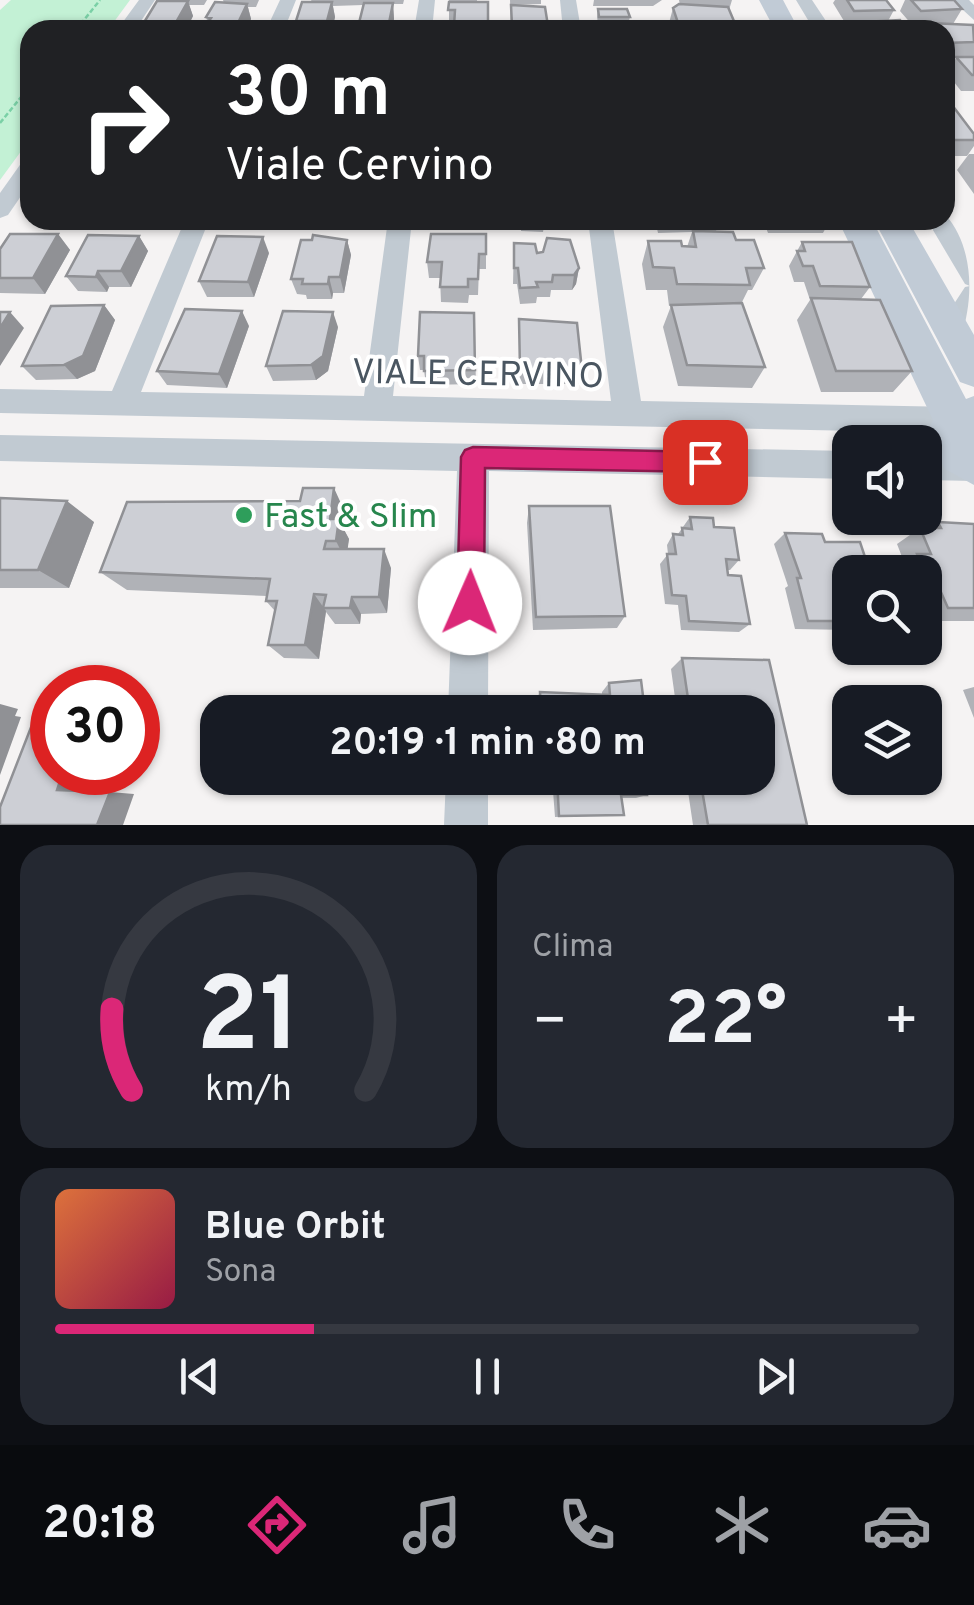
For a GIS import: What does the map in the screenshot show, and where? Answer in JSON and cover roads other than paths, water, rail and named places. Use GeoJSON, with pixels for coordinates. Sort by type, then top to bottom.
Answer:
{"type":"FeatureCollection","features":[{"type":"Feature","properties":{"kind":"street"},"geometry":{"type":"LineString","coordinates":[[960,0],[974,15]]}},
{"type":"Feature","properties":{"kind":"street"},"geometry":{"type":"LineString","coordinates":[[0,210],[20,181]]}},
{"type":"Feature","properties":{"kind":"street"},"geometry":{"type":"LineString","coordinates":[[121,404],[193,230]]}},
{"type":"Feature","properties":{"kind":"street"},"geometry":{"type":"LineString","coordinates":[[377,409],[399,230]]}},
{"type":"Feature","properties":{"kind":"street"},"geometry":{"type":"LineString","coordinates":[[601,230],[628,414]]}},
{"type":"Feature","properties":{"kind":"street"},"geometry":{"type":"LineString","coordinates":[[861,230],[964,417],[950,430],[952,442],[974,466]]}},
{"type":"Feature","properties":{"kind":"street"},"geometry":{"type":"LineString","coordinates":[[897,230],[974,371]]}},
{"type":"Feature","properties":{"kind":"street"},"geometry":{"type":"LineString","coordinates":[[945,230],[974,278]]}},
{"type":"Feature","properties":{"kind":"street"},"geometry":{"type":"LineString","coordinates":[[952,330],[974,294]]}},
{"type":"Feature","properties":{"kind":"street","name":"VIALE CERVINO"},"geometry":{"type":"LineString","coordinates":[[0,402],[964,417]]}},
{"type":"Feature","properties":{"kind":"street"},"geometry":{"type":"LineString","coordinates":[[199,452],[214,406]]}},
{"type":"Feature","properties":{"kind":"street"},"geometry":{"type":"LineString","coordinates":[[592,413],[596,460]]}},
{"type":"Feature","properties":{"kind":"street"},"geometry":{"type":"LineString","coordinates":[[0,448],[832,465]]}},
{"type":"Feature","properties":{"kind":"street"},"geometry":{"type":"LineString","coordinates":[[468,695],[473,457]]}},
{"type":"Feature","properties":{"kind":"street"},"geometry":{"type":"LineString","coordinates":[[942,466],[974,466]]}},
{"type":"Feature","properties":{"kind":"street"},"geometry":{"type":"LineString","coordinates":[[466,825],[467,795]]}},
{"type":"Feature","properties":{"kind":"place","name":"Fast & Slim"},"geometry":{"type":"Point","coordinates":[244,515]}}]}
